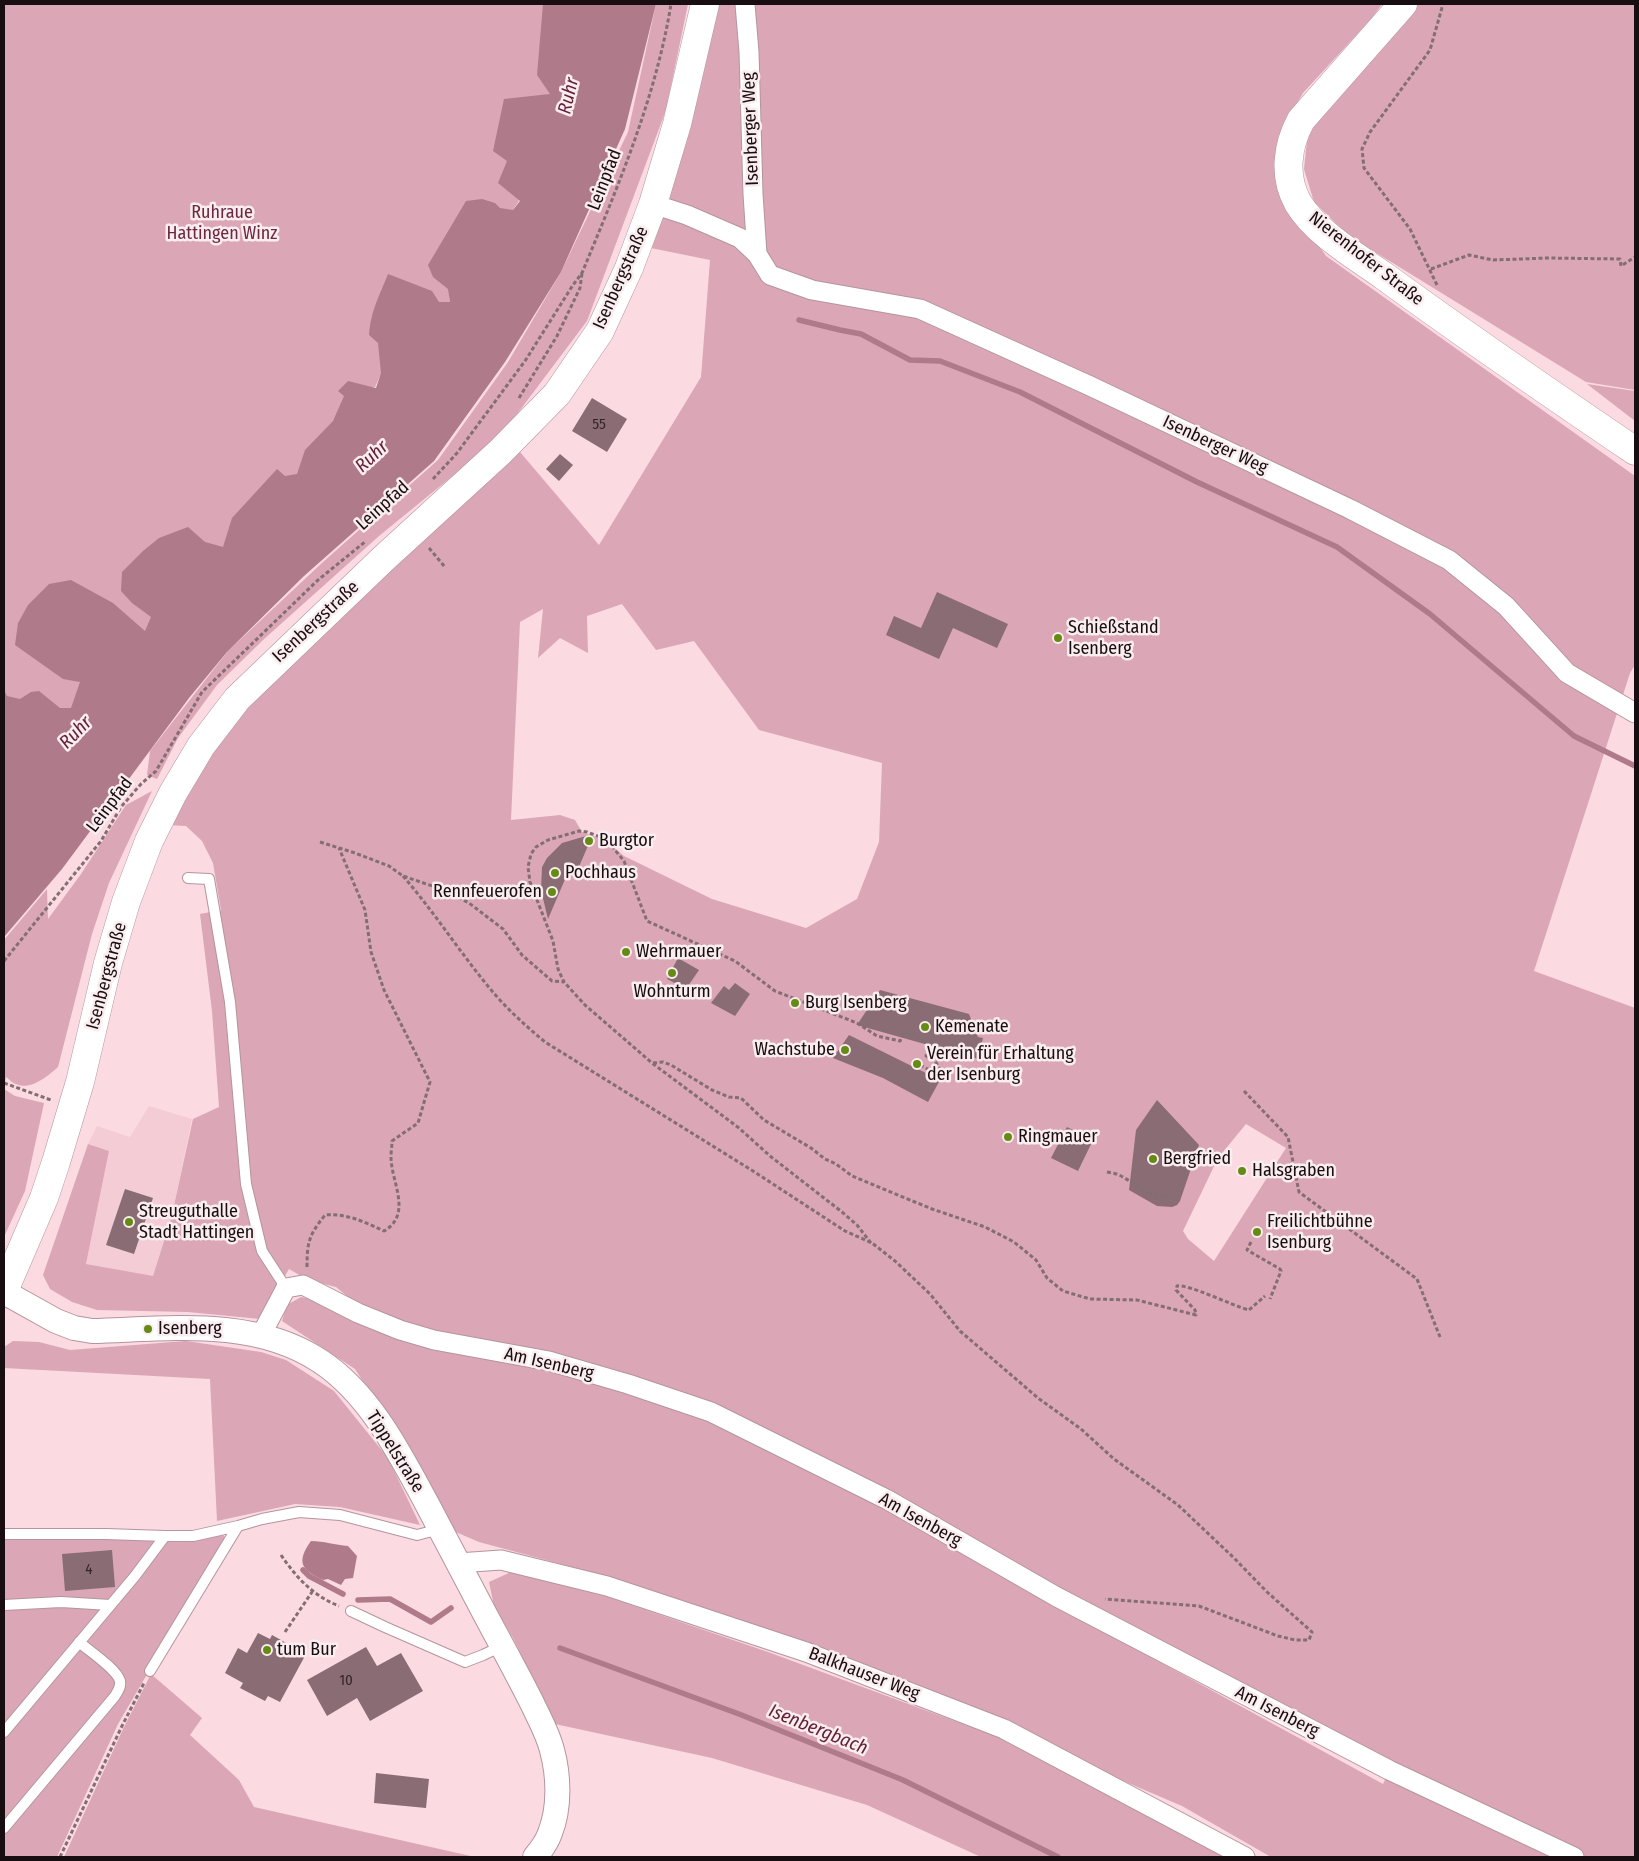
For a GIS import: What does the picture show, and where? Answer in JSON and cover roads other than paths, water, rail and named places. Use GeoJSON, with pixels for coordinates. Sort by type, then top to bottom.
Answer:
{"type":"FeatureCollection","features":[{"type":"Feature","properties":{"kind":"main road","name":"Isenbergstraße"},"geometry":{"type":"LineString","coordinates":[[4,1292],[44,1198],[74,1107],[108,963],[126,902],[149,841],[173,793],[201,746],[236,699],[276,659],[500,452],[557,394],[604,323],[629,268],[653,204],[677,124],[705,4]]}},
{"type":"Feature","properties":{"kind":"main road","name":"Nierenhofer Straße"},"geometry":{"type":"LineString","coordinates":[[1403,4],[1301,120],[1293,134],[1289,149],[1288,167],[1291,185],[1298,202],[1320,229],[1454,327],[1635,451]]}},
{"type":"Feature","properties":{"kind":"street","name":"Isenberger Weg"},"geometry":{"type":"LineString","coordinates":[[745,4],[749,52],[753,194],[757,254]]}},
{"type":"Feature","properties":{"kind":"street","name":"Isenberger Weg"},"geometry":{"type":"LineString","coordinates":[[653,204],[687,215],[740,238],[757,254],[770,275],[812,290],[920,309],[1088,385],[1350,509],[1450,560],[1506,606],[1567,673],[1635,713]]}},
{"type":"Feature","properties":{"kind":"street"},"geometry":{"type":"LineString","coordinates":[[261,1335],[294,1286]]}},
{"type":"Feature","properties":{"kind":"street","name":"Am Isenberg"},"geometry":{"type":"LineString","coordinates":[[294,1286],[400,1330],[434,1340],[549,1361],[628,1384],[711,1412],[888,1500],[1057,1597],[1354,1752],[1574,1857]]}},
{"type":"Feature","properties":{"kind":"street","name":"Tippelstraße"},"geometry":{"type":"LineString","coordinates":[[4,1292],[56,1321],[74,1328],[92,1331],[221,1329],[261,1335],[300,1349],[322,1362],[343,1379],[372,1413],[400,1453],[543,1726],[552,1749],[557,1796],[550,1833],[535,1857]]}},
{"type":"Feature","properties":{"kind":"street","name":"Balkhauser Weg"},"geometry":{"type":"LineString","coordinates":[[458,1563],[501,1560],[607,1586],[806,1652],[1004,1729],[1244,1857]]}},
{"type":"Feature","properties":{"kind":"lane"},"geometry":{"type":"LineString","coordinates":[[188,878],[209,879],[230,1002],[246,1184],[262,1251],[294,1286]]}},
{"type":"Feature","properties":{"kind":"lane"},"geometry":{"type":"LineString","coordinates":[[4,1534],[193,1536],[299,1512],[340,1516],[417,1536],[440,1529]]}},
{"type":"Feature","properties":{"kind":"lane"},"geometry":{"type":"LineString","coordinates":[[150,1671],[238,1526]]}},
{"type":"Feature","properties":{"kind":"lane"},"geometry":{"type":"LineString","coordinates":[[4,1730],[110,1605],[165,1536]]}},
{"type":"Feature","properties":{"kind":"lane"},"geometry":{"type":"LineString","coordinates":[[4,1605],[61,1602],[110,1605]]}},
{"type":"Feature","properties":{"kind":"lane"},"geometry":{"type":"LineString","coordinates":[[351,1611],[465,1662],[502,1646]]}},
{"type":"Feature","properties":{"kind":"lane"},"geometry":{"type":"LineString","coordinates":[[4,1828],[115,1696],[120,1687],[120,1680],[114,1672],[79,1642]]}},
{"type":"Feature","properties":{"kind":"water","name":"Ruhr"},"geometry":{"type":"Polygon","coordinates":[[[543,4],[656,4],[625,129],[561,272],[505,362],[434,461],[304,576],[227,652],[189,698],[62,869],[4,937],[4,690],[7,696],[20,699],[31,692],[39,691],[60,708],[71,708],[80,682],[63,679],[15,645],[18,623],[28,605],[49,584],[71,580],[113,603],[145,631],[151,617],[132,603],[121,591],[122,572],[159,538],[188,527],[205,542],[223,547],[232,518],[277,469],[285,476],[297,474],[305,450],[333,421],[344,396],[338,391],[348,381],[376,388],[381,373],[378,343],[369,335],[374,311],[388,274],[432,291],[439,302],[450,302],[448,289],[433,277],[428,265],[466,201],[482,199],[495,203],[500,208],[513,210],[520,201],[498,183],[507,161],[493,151],[504,99],[550,94],[537,75],[543,4]]]}},
{"type":"Feature","properties":{"kind":"water"},"geometry":{"type":"Polygon","coordinates":[[[311,1541],[348,1546],[357,1556],[353,1578],[345,1579],[341,1585],[328,1579],[323,1580],[310,1573],[303,1565],[302,1560],[306,1548],[311,1541]]]}},
{"type":"Feature","properties":{"kind":"waterway"},"geometry":{"type":"LineString","coordinates":[[799,320],[861,334],[910,360],[940,361],[1020,392],[1197,482],[1337,547],[1430,614],[1574,736],[1635,766]]}},
{"type":"Feature","properties":{"kind":"waterway","name":"Isenbergbach"},"geometry":{"type":"LineString","coordinates":[[303,1570],[309,1576],[343,1594]]}},
{"type":"Feature","properties":{"kind":"waterway","name":"Isenbergbach"},"geometry":{"type":"LineString","coordinates":[[358,1600],[390,1599],[431,1622],[451,1608]]}},
{"type":"Feature","properties":{"kind":"waterway","name":"Isenbergbach"},"geometry":{"type":"LineString","coordinates":[[560,1648],[739,1714],[903,1780],[1058,1857]]}},
{"type":"Feature","properties":{"kind":"place","name":"Schießstand Isenberg"},"geometry":{"type":"Point","coordinates":[1058,638]}},
{"type":"Feature","properties":{"kind":"place","name":"Burgtor"},"geometry":{"type":"Point","coordinates":[589,841]}},
{"type":"Feature","properties":{"kind":"place","name":"Pochhaus"},"geometry":{"type":"Point","coordinates":[555,873]}},
{"type":"Feature","properties":{"kind":"place","name":"Rennfeuerofen"},"geometry":{"type":"Point","coordinates":[552,892]}},
{"type":"Feature","properties":{"kind":"place","name":"Wehrmauer"},"geometry":{"type":"Point","coordinates":[626,952]}},
{"type":"Feature","properties":{"kind":"place","name":"Wohnturm"},"geometry":{"type":"Point","coordinates":[672,973]}},
{"type":"Feature","properties":{"kind":"place","name":"Burg Isenberg"},"geometry":{"type":"Point","coordinates":[795,1003]}},
{"type":"Feature","properties":{"kind":"place","name":"Kemenate"},"geometry":{"type":"Point","coordinates":[925,1027]}},
{"type":"Feature","properties":{"kind":"place","name":"Wachstube"},"geometry":{"type":"Point","coordinates":[845,1050]}},
{"type":"Feature","properties":{"kind":"place","name":"Verein für Erhaltung der Isenburg"},"geometry":{"type":"Point","coordinates":[917,1064]}},
{"type":"Feature","properties":{"kind":"place","name":"Ringmauer"},"geometry":{"type":"Point","coordinates":[1008,1137]}},
{"type":"Feature","properties":{"kind":"place","name":"Bergfried"},"geometry":{"type":"Point","coordinates":[1153,1159]}},
{"type":"Feature","properties":{"kind":"place","name":"Halsgraben"},"geometry":{"type":"Point","coordinates":[1242,1171]}},
{"type":"Feature","properties":{"kind":"place","name":"Streuguthalle Stadt Hattingen"},"geometry":{"type":"Point","coordinates":[129,1222]}},
{"type":"Feature","properties":{"kind":"place","name":"Freilichtbühne Isenburg"},"geometry":{"type":"Point","coordinates":[1257,1232]}},
{"type":"Feature","properties":{"kind":"place","name":"Isenberg"},"geometry":{"type":"Point","coordinates":[148,1329]}},
{"type":"Feature","properties":{"kind":"place","name":"tum Bur"},"geometry":{"type":"Point","coordinates":[267,1650]}},
{"type":"Feature","properties":{"kind":"park label","name":"Ruhraue Hattingen Winz"},"geometry":{"type":"Point","coordinates":[222,223]}}]}
